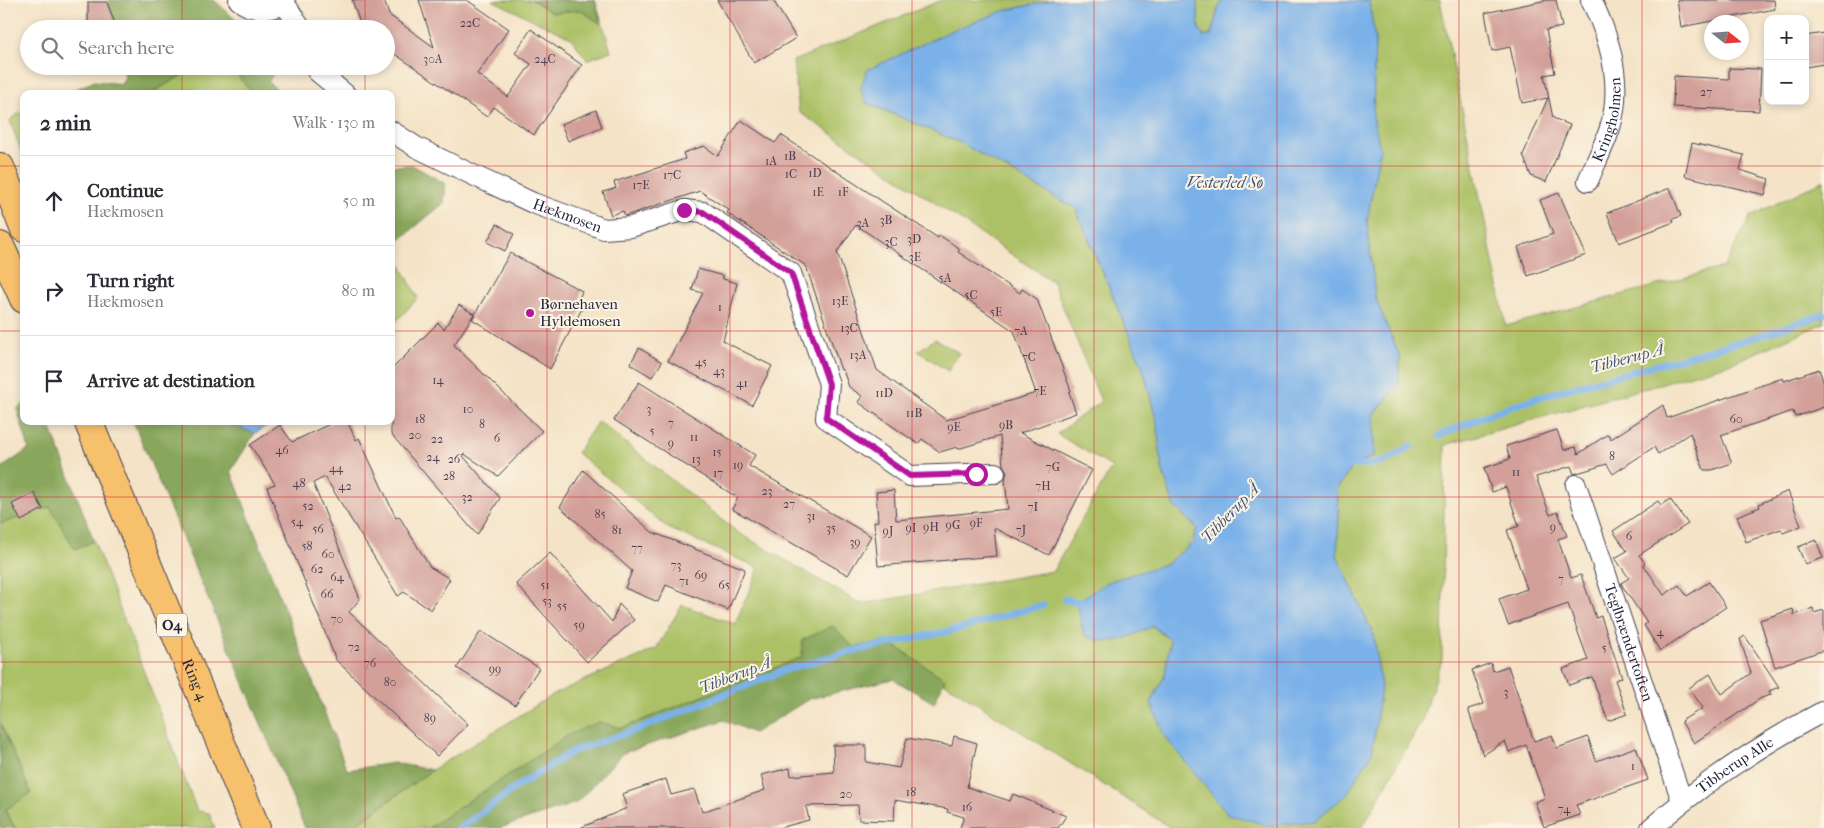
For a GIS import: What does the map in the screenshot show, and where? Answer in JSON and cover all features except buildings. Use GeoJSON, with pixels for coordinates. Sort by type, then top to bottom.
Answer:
{"type":"FeatureCollection","features":[{"type":"Feature","properties":{"kind":"main road"},"geometry":{"type":"LineString","coordinates":[[0,167],[20,218]]}},
{"type":"Feature","properties":{"kind":"main road"},"geometry":{"type":"LineString","coordinates":[[0,246],[20,290]]}},
{"type":"Feature","properties":{"kind":"main road","name":"Ring 4"},"geometry":{"type":"LineString","coordinates":[[90,425],[256,828]]}},
{"type":"Feature","properties":{"kind":"street"},"geometry":{"type":"LineString","coordinates":[[238,0],[243,4],[258,9],[271,9],[285,4],[295,20]]}},
{"type":"Feature","properties":{"kind":"street","name":"Kringholmen"},"geometry":{"type":"LineString","coordinates":[[1588,181],[1610,129],[1616,81],[1606,30],[1591,0]]}},
{"type":"Feature","properties":{"kind":"street"},"geometry":{"type":"LineString","coordinates":[[321,75],[340,90]]}},
{"type":"Feature","properties":{"kind":"street","name":"Hækmosen"},"geometry":{"type":"LineString","coordinates":[[395,134],[416,147],[533,203],[604,229],[631,227],[684,210],[703,212],[791,273],[829,384],[826,418],[910,476],[995,473]]}},
{"type":"Feature","properties":{"kind":"street","name":"Teglbrændertoften"},"geometry":{"type":"LineString","coordinates":[[1576,485],[1682,801]]}},
{"type":"Feature","properties":{"kind":"street","name":"Tibberup Alle"},"geometry":{"type":"LineString","coordinates":[[1651,828],[1682,801],[1777,736],[1824,711]]}},
{"type":"Feature","properties":{"kind":"green space"},"geometry":{"type":"Polygon","coordinates":[[[112,0],[214,0],[236,20],[114,20],[107,2],[112,0]]]}},
{"type":"Feature","properties":{"kind":"green space"},"geometry":{"type":"Polygon","coordinates":[[[492,0],[595,0],[611,51],[587,60],[571,38],[492,0]]]}},
{"type":"Feature","properties":{"kind":"green space"},"geometry":{"type":"Polygon","coordinates":[[[532,0],[595,0],[601,24],[580,10],[553,13],[532,0]]]}},
{"type":"Feature","properties":{"kind":"green space"},"geometry":{"type":"Polygon","coordinates":[[[942,0],[1053,0],[1003,11],[865,102],[961,143],[1076,209],[1143,368],[1157,423],[1162,468],[1174,506],[1197,528],[1192,540],[1183,552],[1160,566],[1149,627],[1152,626],[1170,640],[1165,676],[1151,703],[1374,636],[1337,555],[1339,516],[1337,488],[1354,465],[1374,456],[1374,414],[1399,385],[1400,357],[1375,297],[1367,221],[1380,149],[1373,116],[1375,39],[1369,2],[1364,0],[1440,0],[1506,326],[1724,267],[1751,216],[1824,180],[1824,323],[1730,364],[1445,445],[1442,660],[1422,720],[1362,828],[1171,828],[881,642],[478,814],[456,828],[351,828],[432,770],[556,693],[656,649],[682,605],[735,624],[759,568],[668,528],[577,453],[598,421],[737,532],[861,604],[1053,571],[1112,467],[1057,434],[1101,401],[1053,282],[799,112],[793,61],[942,0]]]}},
{"type":"Feature","properties":{"kind":"green space"},"geometry":{"type":"Polygon","coordinates":[[[1197,0],[1223,0],[1218,9],[1211,35],[1203,36],[1199,28],[1197,0]]]}},
{"type":"Feature","properties":{"kind":"green space"},"geometry":{"type":"Polygon","coordinates":[[[182,75],[237,75],[250,90],[157,90],[182,75]]]}},
{"type":"Feature","properties":{"kind":"green space"},"geometry":{"type":"Polygon","coordinates":[[[182,75],[157,90],[74,90],[95,81],[122,84],[125,76],[182,75]]]}},
{"type":"Feature","properties":{"kind":"green space"},"geometry":{"type":"Polygon","coordinates":[[[237,75],[272,75],[268,82],[278,90],[250,90],[237,75]]]}},
{"type":"Feature","properties":{"kind":"green space"},"geometry":{"type":"Polygon","coordinates":[[[20,113],[20,148],[10,121],[20,113]]]}},
{"type":"Feature","properties":{"kind":"green space"},"geometry":{"type":"Polygon","coordinates":[[[412,165],[446,184],[444,203],[395,244],[395,166],[412,165]]]}},
{"type":"Feature","properties":{"kind":"green space"},"geometry":{"type":"Polygon","coordinates":[[[395,255],[418,298],[395,323],[395,255]]]}},
{"type":"Feature","properties":{"kind":"green space"},"geometry":{"type":"Polygon","coordinates":[[[935,339],[959,353],[948,371],[918,351],[935,339]]]}},
{"type":"Feature","properties":{"kind":"green space"},"geometry":{"type":"Polygon","coordinates":[[[20,407],[20,419],[17,409],[20,407]]]}},
{"type":"Feature","properties":{"kind":"green space"},"geometry":{"type":"Polygon","coordinates":[[[22,425],[50,425],[94,541],[75,549],[50,507],[0,524],[0,469],[29,449],[22,425]]]}},
{"type":"Feature","properties":{"kind":"green space"},"geometry":{"type":"Polygon","coordinates":[[[135,425],[230,425],[255,433],[231,471],[347,770],[394,763],[432,770],[351,828],[305,828],[135,425]]]}},
{"type":"Feature","properties":{"kind":"green space"},"geometry":{"type":"Polygon","coordinates":[[[50,507],[75,549],[94,541],[197,811],[209,813],[215,828],[15,828],[5,810],[31,793],[0,722],[0,524],[50,507]]]}},
{"type":"Feature","properties":{"kind":"green space"},"geometry":{"type":"Polygon","coordinates":[[[833,626],[853,647],[887,641],[945,679],[934,703],[893,679],[809,699],[754,733],[724,720],[623,753],[576,803],[500,828],[428,828],[570,734],[599,722],[622,728],[802,657],[802,640],[833,626]]]}},
{"type":"Feature","properties":{"kind":"green space"},"geometry":{"type":"Polygon","coordinates":[[[0,722],[31,793],[5,810],[15,828],[0,828],[0,722]]]}},
{"type":"Feature","properties":{"kind":"water","name":"Vesterled Sø"},"geometry":{"type":"Polygon","coordinates":[[[1053,0],[1197,0],[1199,28],[1203,36],[1211,35],[1218,9],[1223,0],[1369,1],[1375,39],[1373,116],[1380,149],[1367,221],[1375,297],[1400,357],[1399,385],[1374,414],[1374,456],[1354,465],[1337,488],[1339,516],[1337,555],[1374,636],[1381,687],[1372,753],[1347,794],[1314,821],[1269,826],[1228,814],[1165,737],[1151,703],[1165,675],[1170,640],[1153,626],[1119,640],[1103,641],[1084,635],[1077,602],[1107,582],[1166,564],[1193,543],[1197,528],[1174,506],[1162,468],[1157,423],[1143,368],[1076,209],[961,143],[865,102],[861,88],[867,70],[953,30],[1003,11],[1053,0]]]}},
{"type":"Feature","properties":{"kind":"water"},"geometry":{"type":"Polygon","coordinates":[[[230,425],[268,425],[255,433],[230,425]]]}},
{"type":"Feature","properties":{"kind":"waterway","name":"Tibberup Å"},"geometry":{"type":"LineString","coordinates":[[1439,436],[1500,410],[1564,390],[1726,346],[1824,314]]}},
{"type":"Feature","properties":{"kind":"waterway","name":"Tibberup Å"},"geometry":{"type":"LineString","coordinates":[[1347,464],[1374,464],[1396,456],[1411,446]]}},
{"type":"Feature","properties":{"kind":"waterway","name":"Tibberup Å"},"geometry":{"type":"LineString","coordinates":[[1064,599],[1077,602],[1086,601]]}},
{"type":"Feature","properties":{"kind":"waterway","name":"Tibberup Å"},"geometry":{"type":"LineString","coordinates":[[460,828],[516,787],[573,751],[636,730],[785,670],[848,652],[959,629],[1043,605]]}},
{"type":"Feature","properties":{"kind":"place","name":"Børnehaven Hyldemosen"},"geometry":{"type":"Point","coordinates":[530,313]}},
{"type":"Feature","properties":{"kind":"route"},"geometry":{"type":"LineString","coordinates":[[684,210],[703,212],[791,273],[829,384],[826,418],[910,476],[976,474]]}}]}
